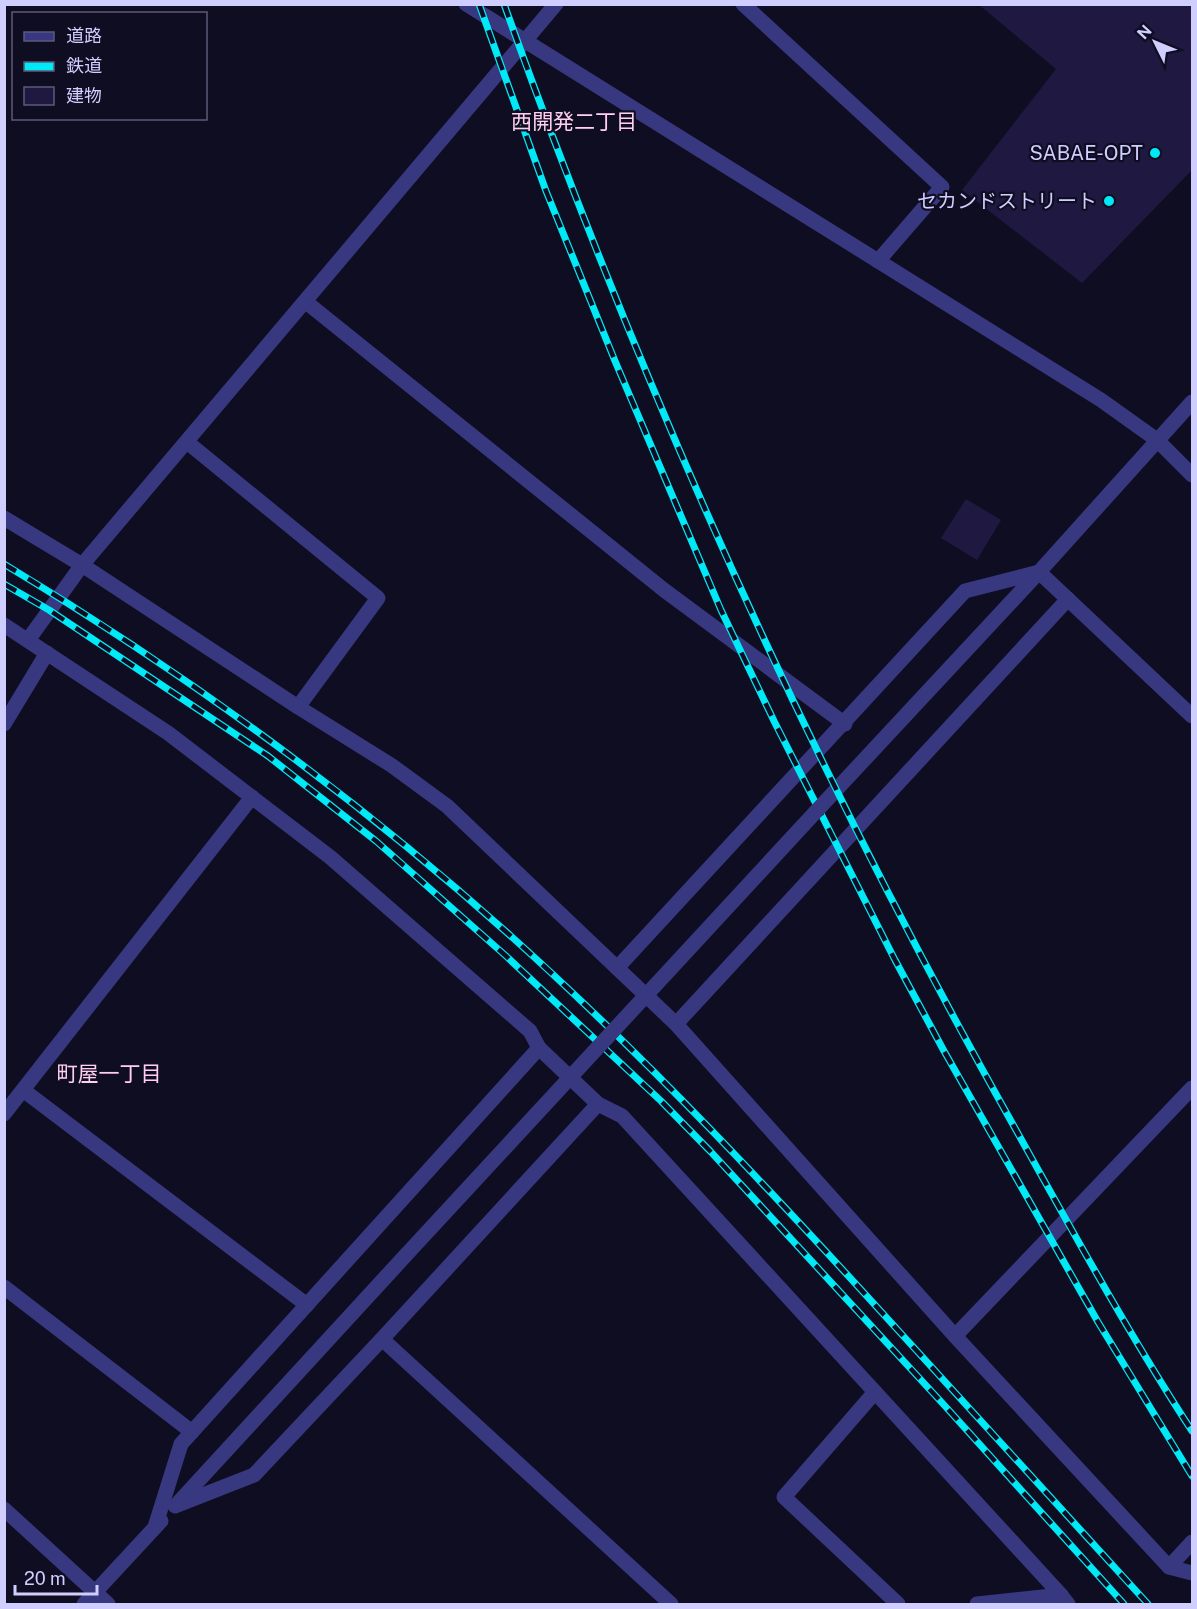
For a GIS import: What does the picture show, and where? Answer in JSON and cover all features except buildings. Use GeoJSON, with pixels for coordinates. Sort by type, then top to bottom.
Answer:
{"type":"FeatureCollection","features":[{"type":"Feature","properties":{"kind":"street"},"geometry":{"type":"LineString","coordinates":[[466,4],[1101,400],[1157,440],[1192,475]]}},
{"type":"Feature","properties":{"kind":"street"},"geometry":{"type":"LineString","coordinates":[[27,640],[82,565],[556,4]]}},
{"type":"Feature","properties":{"kind":"street"},"geometry":{"type":"LineString","coordinates":[[743,4],[942,187],[878,261]]}},
{"type":"Feature","properties":{"kind":"street"},"geometry":{"type":"LineString","coordinates":[[306,302],[664,590],[845,724]]}},
{"type":"Feature","properties":{"kind":"street"},"geometry":{"type":"LineString","coordinates":[[84,1605],[1039,572],[1192,402]]}},
{"type":"Feature","properties":{"kind":"street"},"geometry":{"type":"LineString","coordinates":[[186,442],[378,598],[298,707]]}},
{"type":"Feature","properties":{"kind":"street"},"geometry":{"type":"LineString","coordinates":[[4,518],[82,565],[298,707],[392,765],[447,806],[676,1024],[955,1335],[1169,1567],[1192,1574]]}},
{"type":"Feature","properties":{"kind":"street"},"geometry":{"type":"LineString","coordinates":[[617,968],[845,724],[965,591],[1039,572]]}},
{"type":"Feature","properties":{"kind":"street"},"geometry":{"type":"LineString","coordinates":[[1039,572],[1192,716]]}},
{"type":"Feature","properties":{"kind":"street"},"geometry":{"type":"LineString","coordinates":[[676,1024],[1068,599]]}},
{"type":"Feature","properties":{"kind":"street"},"geometry":{"type":"LineString","coordinates":[[4,625],[168,733],[330,857],[530,1032],[539,1048],[598,1104],[622,1116],[1065,1600]]}},
{"type":"Feature","properties":{"kind":"street"},"geometry":{"type":"LineString","coordinates":[[4,724],[48,653]]}},
{"type":"Feature","properties":{"kind":"street"},"geometry":{"type":"LineString","coordinates":[[4,1114],[252,797]]}},
{"type":"Feature","properties":{"kind":"street"},"geometry":{"type":"LineString","coordinates":[[155,1527],[181,1444],[539,1048]]}},
{"type":"Feature","properties":{"kind":"street"},"geometry":{"type":"LineString","coordinates":[[955,1335],[1192,1088]]}},
{"type":"Feature","properties":{"kind":"street"},"geometry":{"type":"LineString","coordinates":[[23,1090],[307,1305]]}},
{"type":"Feature","properties":{"kind":"street"},"geometry":{"type":"LineString","coordinates":[[175,1506],[254,1475],[382,1340],[598,1104]]}},
{"type":"Feature","properties":{"kind":"street"},"geometry":{"type":"LineString","coordinates":[[4,1287],[192,1432]]}},
{"type":"Feature","properties":{"kind":"street"},"geometry":{"type":"LineString","coordinates":[[382,1340],[671,1605]]}},
{"type":"Feature","properties":{"kind":"street"},"geometry":{"type":"LineString","coordinates":[[875,1392],[784,1497],[898,1605]]}},
{"type":"Feature","properties":{"kind":"street"},"geometry":{"type":"LineString","coordinates":[[4,1509],[108,1605]]}},
{"type":"Feature","properties":{"kind":"street"},"geometry":{"type":"LineString","coordinates":[[1169,1567],[1192,1542]]}},
{"type":"Feature","properties":{"kind":"street"},"geometry":{"type":"LineString","coordinates":[[977,1605],[1065,1600]]}},
{"type":"Feature","properties":{"kind":"railway"},"geometry":{"type":"LineString","coordinates":[[479,4],[546,191],[615,361],[721,610],[774,721],[895,960],[944,1051],[1098,1322],[1192,1476]]}},
{"type":"Feature","properties":{"kind":"railway"},"geometry":{"type":"LineString","coordinates":[[504,4],[557,148],[672,433],[799,712],[866,850],[937,986],[1121,1316],[1192,1431]]}},
{"type":"Feature","properties":{"kind":"railway"},"geometry":{"type":"LineString","coordinates":[[4,564],[138,649],[268,739],[393,835],[513,938],[613,1031],[757,1177],[1148,1604]]}},
{"type":"Feature","properties":{"kind":"railway"},"geometry":{"type":"LineString","coordinates":[[4,584],[49,610],[268,756],[376,841],[506,956],[661,1101],[711,1152],[1124,1604]]}},
{"type":"Feature","properties":{"kind":"place","name":"SABAE-OPT"},"geometry":{"type":"Point","coordinates":[1155,153]}},
{"type":"Feature","properties":{"kind":"place","name":"セカンドストリート"},"geometry":{"type":"Point","coordinates":[1109,201]}},
{"type":"Feature","properties":{"kind":"district","name":"西開発二丁目"},"geometry":{"type":"Point","coordinates":[574,121]}},
{"type":"Feature","properties":{"kind":"district","name":"町屋一丁目"},"geometry":{"type":"Point","coordinates":[109,1073]}}]}
